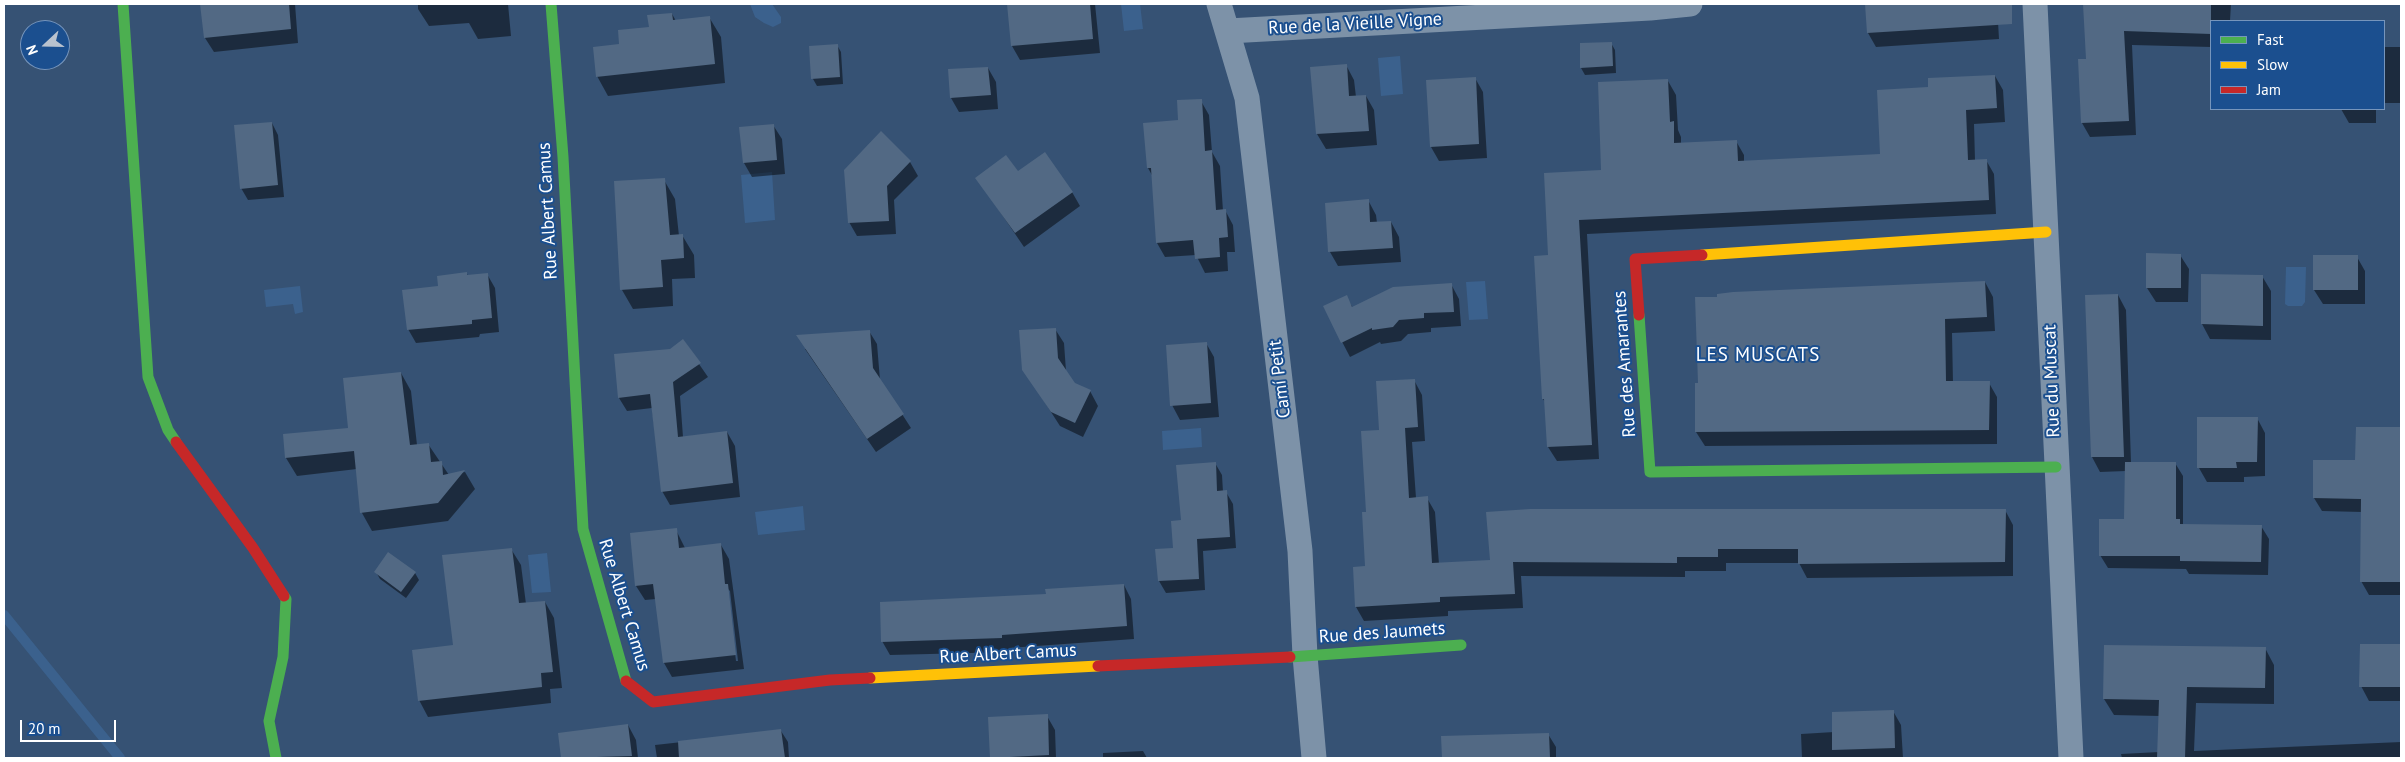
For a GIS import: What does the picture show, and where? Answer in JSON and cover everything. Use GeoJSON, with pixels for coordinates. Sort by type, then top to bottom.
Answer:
{"type":"FeatureCollection","features":[{"type":"Feature","properties":{"kind":"street"},"geometry":{"type":"LineString","coordinates":[[122,4],[148,377],[168,430],[253,548],[286,599],[283,657],[269,722],[276,758]]}},
{"type":"Feature","properties":{"kind":"street","name":"Rue Albert Camus"},"geometry":{"type":"LineString","coordinates":[[550,4],[563,157],[582,529],[626,681],[654,702],[830,680],[1305,656]]}},
{"type":"Feature","properties":{"kind":"street","name":"Camí Petit"},"geometry":{"type":"LineString","coordinates":[[1219,4],[1247,98],[1300,550],[1305,656],[1314,758]]}},
{"type":"Feature","properties":{"kind":"street","name":"Rue de la Vieille Vigne"},"geometry":{"type":"LineString","coordinates":[[1228,31],[1650,8],[1690,4]]}},
{"type":"Feature","properties":{"kind":"street","name":"Rue du Muscat"},"geometry":{"type":"LineString","coordinates":[[2035,4],[2071,758]]}},
{"type":"Feature","properties":{"kind":"street","name":"Rue des Amarantes"},"geometry":{"type":"LineString","coordinates":[[2046,232],[1635,259],[1650,472],[2056,466]]}},
{"type":"Feature","properties":{"kind":"street","name":"Rue des Jaumets"},"geometry":{"type":"LineString","coordinates":[[1305,656],[1461,645]]}},
{"type":"Feature","properties":{"kind":"water"},"geometry":{"type":"Polygon","coordinates":[[[750,4],[772,4],[781,17],[781,23],[773,27],[764,23],[755,17],[750,4]]]}},
{"type":"Feature","properties":{"kind":"water"},"geometry":{"type":"Polygon","coordinates":[[[1121,4],[1140,4],[1143,29],[1124,31],[1121,4]]]}},
{"type":"Feature","properties":{"kind":"water"},"geometry":{"type":"Polygon","coordinates":[[[1400,56],[1403,94],[1381,96],[1378,58],[1400,56]]]}},
{"type":"Feature","properties":{"kind":"water"},"geometry":{"type":"Polygon","coordinates":[[[772,172],[775,220],[745,223],[741,175],[772,172]]]}},
{"type":"Feature","properties":{"kind":"water"},"geometry":{"type":"Polygon","coordinates":[[[2286,267],[2306,267],[2305,302],[2302,306],[2288,306],[2285,304],[2286,267]]]}},
{"type":"Feature","properties":{"kind":"water"},"geometry":{"type":"Polygon","coordinates":[[[1485,281],[1488,319],[1469,320],[1466,282],[1485,281]]]}},
{"type":"Feature","properties":{"kind":"water"},"geometry":{"type":"Polygon","coordinates":[[[300,286],[303,312],[295,314],[293,304],[266,307],[264,290],[300,286]]]}},
{"type":"Feature","properties":{"kind":"water"},"geometry":{"type":"Polygon","coordinates":[[[1201,428],[1202,447],[1163,450],[1162,431],[1201,428]]]}},
{"type":"Feature","properties":{"kind":"water"},"geometry":{"type":"Polygon","coordinates":[[[803,506],[805,530],[758,535],[755,512],[803,506]]]}},
{"type":"Feature","properties":{"kind":"water"},"geometry":{"type":"Polygon","coordinates":[[[547,553],[551,592],[532,593],[528,555],[547,553]]]}},
{"type":"Feature","properties":{"kind":"building"},"geometry":{"type":"Polygon","coordinates":[[[200,4],[289,4],[291,29],[204,38],[200,4]]]}},
{"type":"Feature","properties":{"kind":"building"},"geometry":{"type":"Polygon","coordinates":[[[1007,4],[1090,4],[1093,39],[1011,46],[1007,4]]]}},
{"type":"Feature","properties":{"kind":"building"},"geometry":{"type":"Polygon","coordinates":[[[1865,4],[2012,4],[2012,24],[1867,33],[1865,4]]]}},
{"type":"Feature","properties":{"kind":"building"},"geometry":{"type":"Polygon","coordinates":[[[2083,4],[2211,4],[2210,34],[2124,31],[2129,121],[2081,123],[2078,59],[2086,59],[2083,4]]]}},
{"type":"Feature","properties":{"kind":"building"},"geometry":{"type":"Polygon","coordinates":[[[672,13],[673,20],[710,16],[715,64],[596,77],[593,47],[619,44],[618,30],[649,27],[647,15],[672,13]]]}},
{"type":"Feature","properties":{"kind":"building"},"geometry":{"type":"Polygon","coordinates":[[[1612,42],[1613,66],[1580,68],[1580,43],[1612,42]]]}},
{"type":"Feature","properties":{"kind":"building"},"geometry":{"type":"Polygon","coordinates":[[[838,44],[840,77],[811,79],[809,46],[838,44]]]}},
{"type":"Feature","properties":{"kind":"building"},"geometry":{"type":"Polygon","coordinates":[[[1347,64],[1349,96],[1366,95],[1369,131],[1316,134],[1310,67],[1347,64]]]}},
{"type":"Feature","properties":{"kind":"building"},"geometry":{"type":"Polygon","coordinates":[[[988,67],[991,95],[950,98],[948,69],[988,67]]]}},
{"type":"Feature","properties":{"kind":"building"},"geometry":{"type":"Polygon","coordinates":[[[1995,75],[1997,108],[1966,110],[1968,160],[1987,159],[1989,200],[1579,220],[1592,445],[1547,447],[1544,399],[1542,399],[1534,256],[1548,255],[1544,173],[1601,170],[1598,82],[1668,79],[1670,122],[1674,121],[1674,143],[1737,140],[1738,161],[1880,154],[1877,90],[1928,87],[1928,78],[1995,75]]]}},
{"type":"Feature","properties":{"kind":"building"},"geometry":{"type":"Polygon","coordinates":[[[1476,77],[1479,144],[1430,147],[1426,80],[1476,77]]]}},
{"type":"Feature","properties":{"kind":"building"},"geometry":{"type":"Polygon","coordinates":[[[1202,99],[1205,151],[1212,150],[1216,210],[1226,209],[1228,237],[1219,238],[1220,257],[1195,259],[1193,240],[1156,243],[1151,168],[1147,168],[1143,123],[1178,120],[1177,100],[1202,99]]]}},
{"type":"Feature","properties":{"kind":"building"},"geometry":{"type":"Polygon","coordinates":[[[272,122],[278,185],[240,189],[234,125],[272,122]]]}},
{"type":"Feature","properties":{"kind":"building"},"geometry":{"type":"Polygon","coordinates":[[[774,124],[777,160],[743,163],[739,127],[774,124]]]}},
{"type":"Feature","properties":{"kind":"building"},"geometry":{"type":"Polygon","coordinates":[[[881,131],[911,161],[887,186],[889,221],[848,223],[844,170],[881,131]]]}},
{"type":"Feature","properties":{"kind":"building"},"geometry":{"type":"Polygon","coordinates":[[[1045,152],[1073,192],[1015,233],[975,178],[1006,155],[1018,171],[1045,152]]]}},
{"type":"Feature","properties":{"kind":"building"},"geometry":{"type":"Polygon","coordinates":[[[665,178],[670,235],[683,234],[684,258],[661,260],[663,287],[620,290],[614,181],[665,178]]]}},
{"type":"Feature","properties":{"kind":"building"},"geometry":{"type":"Polygon","coordinates":[[[1369,199],[1370,222],[1391,221],[1393,248],[1328,252],[1325,203],[1369,199]]]}},
{"type":"Feature","properties":{"kind":"building"},"geometry":{"type":"Polygon","coordinates":[[[2146,253],[2181,254],[2181,288],[2146,288],[2146,253]]]}},
{"type":"Feature","properties":{"kind":"building"},"geometry":{"type":"Polygon","coordinates":[[[2313,255],[2358,255],[2358,290],[2313,290],[2313,255]]]}},
{"type":"Feature","properties":{"kind":"building"},"geometry":{"type":"Polygon","coordinates":[[[467,272],[467,275],[488,273],[492,318],[472,320],[472,324],[407,330],[402,290],[438,286],[437,276],[467,272]]]}},
{"type":"Feature","properties":{"kind":"building"},"geometry":{"type":"Polygon","coordinates":[[[2201,274],[2263,275],[2263,326],[2201,324],[2201,274]]]}},
{"type":"Feature","properties":{"kind":"building"},"geometry":{"type":"Polygon","coordinates":[[[1985,281],[1987,317],[1945,319],[1946,381],[1990,381],[1989,430],[1695,432],[1695,383],[1698,383],[1695,297],[1717,297],[1717,294],[1733,292],[1985,281]]]}},
{"type":"Feature","properties":{"kind":"building"},"geometry":{"type":"Polygon","coordinates":[[[1452,283],[1454,312],[1424,313],[1424,318],[1399,320],[1393,327],[1372,330],[1372,328],[1341,343],[1323,306],[1347,295],[1352,307],[1393,287],[1452,283]]]}},
{"type":"Feature","properties":{"kind":"building"},"geometry":{"type":"Polygon","coordinates":[[[2118,294],[2124,457],[2091,457],[2085,295],[2118,294]]]}},
{"type":"Feature","properties":{"kind":"building"},"geometry":{"type":"Polygon","coordinates":[[[1056,328],[1058,358],[1075,383],[1091,390],[1075,423],[1051,412],[1022,370],[1019,330],[1056,328]]]}},
{"type":"Feature","properties":{"kind":"building"},"geometry":{"type":"Polygon","coordinates":[[[870,330],[873,368],[904,414],[867,439],[796,335],[870,330]]]}},
{"type":"Feature","properties":{"kind":"building"},"geometry":{"type":"Polygon","coordinates":[[[683,339],[701,363],[673,382],[678,437],[727,431],[733,483],[661,492],[650,394],[618,398],[614,354],[670,349],[683,339]]]}},
{"type":"Feature","properties":{"kind":"building"},"geometry":{"type":"Polygon","coordinates":[[[1207,342],[1211,403],[1170,406],[1166,345],[1207,342]]]}},
{"type":"Feature","properties":{"kind":"building"},"geometry":{"type":"Polygon","coordinates":[[[401,372],[410,445],[429,443],[431,462],[442,461],[443,475],[465,470],[438,503],[360,513],[354,451],[285,458],[283,434],[348,428],[343,378],[401,372]]]}},
{"type":"Feature","properties":{"kind":"building"},"geometry":{"type":"Polygon","coordinates":[[[1415,379],[1418,427],[1405,428],[1409,498],[1428,496],[1432,563],[1490,560],[1486,512],[1530,509],[2006,509],[2005,562],[1798,564],[1798,549],[1718,549],[1718,557],[1677,557],[1677,563],[1513,562],[1515,594],[1440,597],[1440,602],[1355,607],[1353,567],[1365,566],[1362,512],[1366,512],[1361,431],[1379,430],[1376,381],[1415,379]]]}},
{"type":"Feature","properties":{"kind":"building"},"geometry":{"type":"Polygon","coordinates":[[[2197,417],[2258,417],[2257,462],[2236,462],[2237,468],[2197,468],[2197,417]]]}},
{"type":"Feature","properties":{"kind":"building"},"geometry":{"type":"Polygon","coordinates":[[[2356,427],[2401,427],[2401,582],[2360,582],[2361,499],[2313,498],[2313,460],[2355,460],[2356,427]]]}},
{"type":"Feature","properties":{"kind":"building"},"geometry":{"type":"Polygon","coordinates":[[[1216,462],[1217,491],[1227,490],[1230,537],[1197,539],[1199,579],[1158,581],[1155,549],[1173,548],[1171,521],[1181,520],[1176,465],[1216,462]]]}},
{"type":"Feature","properties":{"kind":"building"},"geometry":{"type":"Polygon","coordinates":[[[2125,462],[2176,462],[2176,519],[2180,519],[2180,524],[2262,525],[2261,562],[2180,561],[2180,556],[2099,556],[2099,519],[2124,519],[2125,462]]]}},
{"type":"Feature","properties":{"kind":"building"},"geometry":{"type":"Polygon","coordinates":[[[677,528],[679,548],[721,543],[736,655],[663,663],[653,584],[635,586],[630,533],[677,528]]]}},
{"type":"Feature","properties":{"kind":"building"},"geometry":{"type":"Polygon","coordinates":[[[512,548],[519,603],[545,601],[553,672],[541,673],[542,687],[418,701],[412,650],[453,645],[442,555],[512,548]]]}},
{"type":"Feature","properties":{"kind":"building"},"geometry":{"type":"Polygon","coordinates":[[[388,552],[416,572],[401,592],[374,572],[388,552]]]}},
{"type":"Feature","properties":{"kind":"building"},"geometry":{"type":"Polygon","coordinates":[[[1124,584],[1127,626],[1002,635],[1002,638],[881,642],[880,602],[1046,594],[1045,589],[1124,584]]]}},
{"type":"Feature","properties":{"kind":"building"},"geometry":{"type":"Polygon","coordinates":[[[2360,644],[2401,644],[2401,687],[2359,687],[2360,644]]]}},
{"type":"Feature","properties":{"kind":"building"},"geometry":{"type":"Polygon","coordinates":[[[2104,645],[2266,647],[2265,688],[2187,687],[2185,758],[2157,758],[2159,700],[2103,699],[2104,645]]]}},
{"type":"Feature","properties":{"kind":"building"},"geometry":{"type":"Polygon","coordinates":[[[1894,710],[1895,748],[1832,750],[1832,712],[1894,710]]]}},
{"type":"Feature","properties":{"kind":"building"},"geometry":{"type":"Polygon","coordinates":[[[1048,714],[1049,755],[990,758],[988,717],[1048,714]]]}},
{"type":"Feature","properties":{"kind":"building"},"geometry":{"type":"Polygon","coordinates":[[[628,724],[632,756],[561,758],[558,733],[628,724]]]}},
{"type":"Feature","properties":{"kind":"building"},"geometry":{"type":"Polygon","coordinates":[[[781,729],[785,758],[679,758],[678,741],[781,729]]]}},
{"type":"Feature","properties":{"kind":"building"},"geometry":{"type":"Polygon","coordinates":[[[1549,733],[1550,758],[1442,758],[1441,736],[1549,733]]]}},
{"type":"Feature","properties":{"kind":"waterway"},"geometry":{"type":"LineString","coordinates":[[4,615],[120,758]]}},
{"type":"Feature","properties":{"kind":"traffic: fast"},"geometry":{"type":"LineString","coordinates":[[123,4],[148,377],[168,430],[176,442]]}},
{"type":"Feature","properties":{"kind":"traffic: fast"},"geometry":{"type":"LineString","coordinates":[[551,4],[563,157],[583,529],[626,681]]}},
{"type":"Feature","properties":{"kind":"traffic: fast"},"geometry":{"type":"LineString","coordinates":[[1639,315],[1650,472],[2056,467]]}},
{"type":"Feature","properties":{"kind":"traffic: fast"},"geometry":{"type":"LineString","coordinates":[[276,758],[269,721],[283,657],[286,599],[284,596]]}},
{"type":"Feature","properties":{"kind":"traffic: fast"},"geometry":{"type":"LineString","coordinates":[[1290,657],[1461,645]]}},
{"type":"Feature","properties":{"kind":"traffic: slow"},"geometry":{"type":"LineString","coordinates":[[1702,255],[2046,232]]}},
{"type":"Feature","properties":{"kind":"traffic: slow"},"geometry":{"type":"LineString","coordinates":[[870,678],[1098,666]]}},
{"type":"Feature","properties":{"kind":"traffic: jam"},"geometry":{"type":"LineString","coordinates":[[1639,315],[1635,259],[1702,255]]}},
{"type":"Feature","properties":{"kind":"traffic: jam"},"geometry":{"type":"LineString","coordinates":[[176,442],[253,548],[284,596]]}},
{"type":"Feature","properties":{"kind":"traffic: jam"},"geometry":{"type":"LineString","coordinates":[[1098,666],[1290,657]]}},
{"type":"Feature","properties":{"kind":"traffic: jam"},"geometry":{"type":"LineString","coordinates":[[626,681],[653,702],[830,680],[870,678]]}},
{"type":"Feature","properties":{"kind":"district","name":"LES MUSCATS"},"geometry":{"type":"Point","coordinates":[1758,356]}}]}
